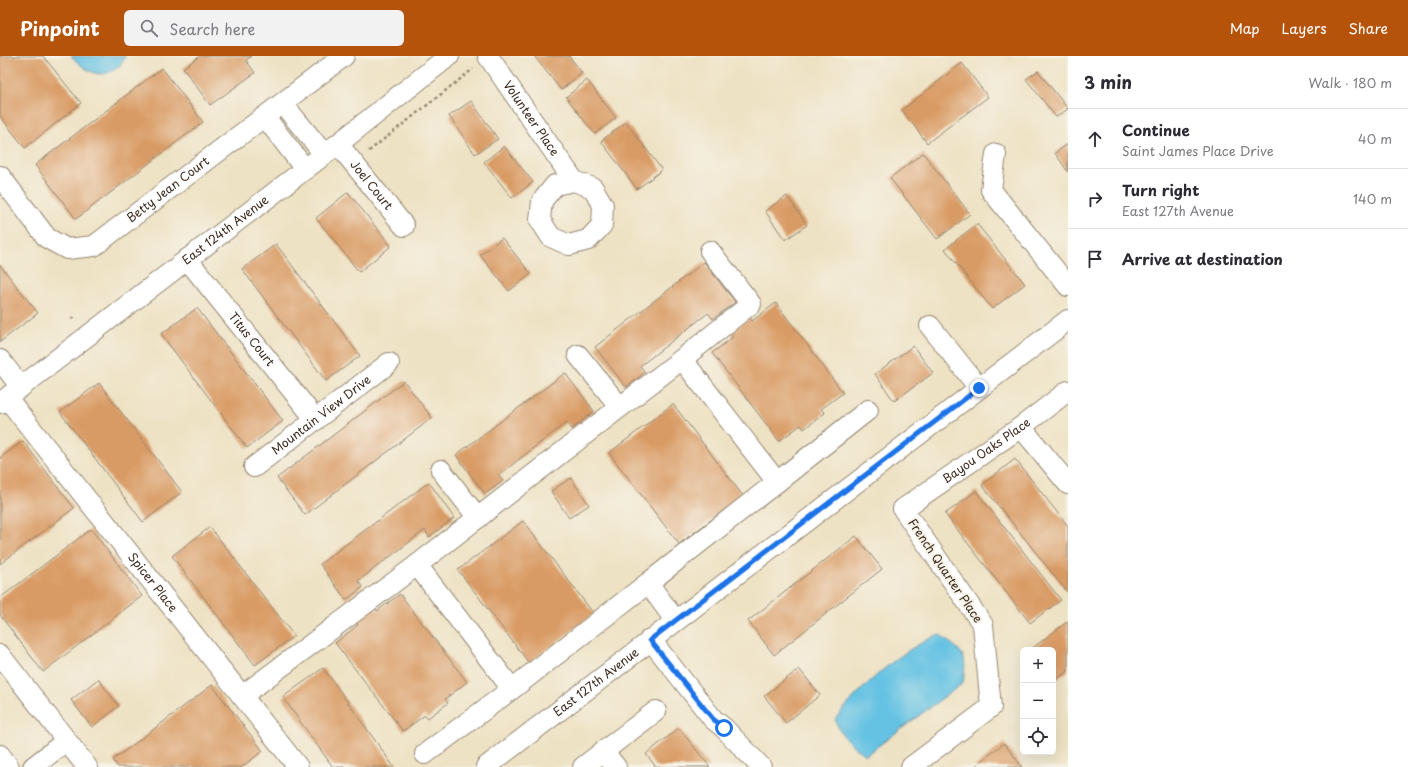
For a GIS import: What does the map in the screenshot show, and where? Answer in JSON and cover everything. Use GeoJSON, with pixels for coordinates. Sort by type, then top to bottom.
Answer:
{"type":"FeatureCollection","features":[{"type":"Feature","properties":{"kind":"street","name":"Betty Jean Court"},"geometry":{"type":"LineString","coordinates":[[0,176],[47,238],[68,249],[94,246],[283,104],[344,56]]}},
{"type":"Feature","properties":{"kind":"street","name":"East 124th Avenue"},"geometry":{"type":"LineString","coordinates":[[9,396],[331,149],[449,56]]}},
{"type":"Feature","properties":{"kind":"street","name":"Volunteer Place"},"geometry":{"type":"LineString","coordinates":[[488,56],[574,181]]}},
{"type":"Feature","properties":{"kind":"street","name":"Joel Court"},"geometry":{"type":"LineString","coordinates":[[283,104],[331,149],[404,226]]}},
{"type":"Feature","properties":{"kind":"street"},"geometry":{"type":"LineString","coordinates":[[265,117],[305,169]]}},
{"type":"Feature","properties":{"kind":"street"},"geometry":{"type":"LineString","coordinates":[[996,154],[991,190],[1068,286]]}},
{"type":"Feature","properties":{"kind":"street"},"geometry":{"type":"LineString","coordinates":[[242,696],[478,518],[751,304],[710,251]]}},
{"type":"Feature","properties":{"kind":"street","name":"Titus Court"},"geometry":{"type":"LineString","coordinates":[[187,259],[316,420]]}},
{"type":"Feature","properties":{"kind":"street","name":"East 127th Avenue"},"geometry":{"type":"LineString","coordinates":[[486,767],[675,620],[1068,320]]}},
{"type":"Feature","properties":{"kind":"street"},"geometry":{"type":"LineString","coordinates":[[930,326],[979,388]]}},
{"type":"Feature","properties":{"kind":"street"},"geometry":{"type":"LineString","coordinates":[[578,355],[620,407]]}},
{"type":"Feature","properties":{"kind":"street"},"geometry":{"type":"LineString","coordinates":[[682,359],[777,482]]}},
{"type":"Feature","properties":{"kind":"street","name":"Spicer Place"},"geometry":{"type":"LineString","coordinates":[[0,360],[9,396],[298,767]]}},
{"type":"Feature","properties":{"kind":"street","name":"Mountain View Drive"},"geometry":{"type":"LineString","coordinates":[[254,467],[389,363]]}},
{"type":"Feature","properties":{"kind":"street","name":"Bayou Oaks Place"},"geometry":{"type":"LineString","coordinates":[[903,509],[1021,427],[1068,391]]}},
{"type":"Feature","properties":{"kind":"street"},"geometry":{"type":"LineString","coordinates":[[426,754],[512,689],[868,410]]}},
{"type":"Feature","properties":{"kind":"street"},"geometry":{"type":"LineString","coordinates":[[1021,427],[1068,484]]}},
{"type":"Feature","properties":{"kind":"street"},"geometry":{"type":"LineString","coordinates":[[441,470],[478,518]]}},
{"type":"Feature","properties":{"kind":"street","name":"French Quarter Place"},"geometry":{"type":"LineString","coordinates":[[903,509],[983,625],[992,707],[911,767]]}},
{"type":"Feature","properties":{"kind":"street"},"geometry":{"type":"LineString","coordinates":[[416,565],[512,689]]}},
{"type":"Feature","properties":{"kind":"street"},"geometry":{"type":"LineString","coordinates":[[648,583],[675,620]]}},
{"type":"Feature","properties":{"kind":"street"},"geometry":{"type":"LineString","coordinates":[[650,640],[713,719],[724,728],[761,767]]}},
{"type":"Feature","properties":{"kind":"street"},"geometry":{"type":"LineString","coordinates":[[0,655],[87,767]]}},
{"type":"Feature","properties":{"kind":"street"},"geometry":{"type":"LineString","coordinates":[[583,767],[656,711]]}},
{"type":"Feature","properties":{"kind":"street"},"geometry":{"type":"LineString","coordinates":[[33,767],[66,741]]}},
{"type":"Feature","properties":{"kind":"street"},"geometry":{"type":"LineString","coordinates":[[603,751],[616,767]]}},
{"type":"Feature","properties":{"kind":"street"},"geometry":{"type":"LineString","coordinates":[[0,755],[9,767]]}},
{"type":"Feature","properties":{"kind":"path"},"geometry":{"type":"LineString","coordinates":[[364,154],[488,56]]}},
{"type":"Feature","properties":{"kind":"water"},"geometry":{"type":"Polygon","coordinates":[[[71,56],[125,56],[123,62],[116,69],[103,74],[97,74],[86,69],[71,56]]]}},
{"type":"Feature","properties":{"kind":"water"},"geometry":{"type":"Polygon","coordinates":[[[939,634],[954,645],[962,654],[965,665],[963,683],[866,755],[847,740],[837,725],[835,719],[858,693],[882,670],[924,641],[939,634]]]}},
{"type":"Feature","properties":{"kind":"building"},"geometry":{"type":"Polygon","coordinates":[[[0,56],[43,56],[81,103],[25,148],[0,116],[0,56]]]}},
{"type":"Feature","properties":{"kind":"building"},"geometry":{"type":"Polygon","coordinates":[[[200,56],[252,56],[246,60],[255,73],[210,105],[183,68],[200,56]]]}},
{"type":"Feature","properties":{"kind":"building"},"geometry":{"type":"Polygon","coordinates":[[[534,56],[569,56],[582,73],[561,90],[534,56]]]}},
{"type":"Feature","properties":{"kind":"building"},"geometry":{"type":"Polygon","coordinates":[[[962,63],[988,97],[927,143],[902,110],[962,63]]]}},
{"type":"Feature","properties":{"kind":"building"},"geometry":{"type":"Polygon","coordinates":[[[162,68],[203,122],[76,219],[35,165],[162,68]]]}},
{"type":"Feature","properties":{"kind":"building"},"geometry":{"type":"Polygon","coordinates":[[[1038,71],[1068,109],[1056,117],[1026,79],[1038,71]]]}},
{"type":"Feature","properties":{"kind":"building"},"geometry":{"type":"Polygon","coordinates":[[[587,80],[616,118],[595,134],[566,97],[587,80]]]}},
{"type":"Feature","properties":{"kind":"building"},"geometry":{"type":"Polygon","coordinates":[[[471,101],[498,139],[475,154],[449,116],[471,101]]]}},
{"type":"Feature","properties":{"kind":"building"},"geometry":{"type":"Polygon","coordinates":[[[626,122],[662,170],[637,189],[601,141],[626,122]]]}},
{"type":"Feature","properties":{"kind":"building"},"geometry":{"type":"Polygon","coordinates":[[[1068,144],[1068,172],[1055,153],[1068,144]]]}},
{"type":"Feature","properties":{"kind":"building"},"geometry":{"type":"Polygon","coordinates":[[[504,146],[533,182],[512,198],[484,162],[504,146]]]}},
{"type":"Feature","properties":{"kind":"building"},"geometry":{"type":"Polygon","coordinates":[[[923,153],[970,214],[937,239],[890,178],[923,153]]]}},
{"type":"Feature","properties":{"kind":"building"},"geometry":{"type":"Polygon","coordinates":[[[348,192],[391,246],[359,272],[316,218],[348,192]]]}},
{"type":"Feature","properties":{"kind":"building"},"geometry":{"type":"Polygon","coordinates":[[[787,196],[807,225],[785,240],[765,211],[787,196]]]}},
{"type":"Feature","properties":{"kind":"building"},"geometry":{"type":"Polygon","coordinates":[[[977,224],[1025,284],[992,309],[945,249],[977,224]]]}},
{"type":"Feature","properties":{"kind":"building"},"geometry":{"type":"Polygon","coordinates":[[[502,238],[531,274],[509,291],[480,255],[502,238]]]}},
{"type":"Feature","properties":{"kind":"building"},"geometry":{"type":"Polygon","coordinates":[[[276,244],[360,356],[326,381],[242,269],[276,244]]]}},
{"type":"Feature","properties":{"kind":"building"},"geometry":{"type":"Polygon","coordinates":[[[704,262],[735,302],[713,319],[708,313],[640,366],[645,372],[626,387],[595,347],[704,262]]]}},
{"type":"Feature","properties":{"kind":"building"},"geometry":{"type":"Polygon","coordinates":[[[0,265],[38,313],[0,342],[0,265]]]}},
{"type":"Feature","properties":{"kind":"building"},"geometry":{"type":"Polygon","coordinates":[[[776,303],[843,393],[821,409],[825,413],[804,429],[801,425],[779,441],[712,353],[733,337],[730,333],[749,318],[752,321],[776,303]]]}},
{"type":"Feature","properties":{"kind":"building"},"geometry":{"type":"Polygon","coordinates":[[[197,308],[283,421],[247,448],[161,334],[197,308]]]}},
{"type":"Feature","properties":{"kind":"building"},"geometry":{"type":"Polygon","coordinates":[[[913,346],[933,373],[894,401],[875,374],[913,346]]]}},
{"type":"Feature","properties":{"kind":"building"},"geometry":{"type":"Polygon","coordinates":[[[565,373],[594,411],[572,429],[567,422],[499,475],[503,481],[485,494],[456,455],[565,373]]]}},
{"type":"Feature","properties":{"kind":"building"},"geometry":{"type":"Polygon","coordinates":[[[404,381],[432,418],[305,515],[277,478],[404,381]]]}},
{"type":"Feature","properties":{"kind":"building"},"geometry":{"type":"Polygon","coordinates":[[[99,383],[182,492],[143,522],[60,412],[99,383]]]}},
{"type":"Feature","properties":{"kind":"building"},"geometry":{"type":"Polygon","coordinates":[[[673,404],[743,496],[679,544],[609,453],[673,404]]]}},
{"type":"Feature","properties":{"kind":"building"},"geometry":{"type":"Polygon","coordinates":[[[23,441],[74,508],[0,564],[0,458],[23,441]]]}},
{"type":"Feature","properties":{"kind":"building"},"geometry":{"type":"Polygon","coordinates":[[[1015,459],[1068,526],[1068,593],[982,485],[1015,459]]]}},
{"type":"Feature","properties":{"kind":"building"},"geometry":{"type":"Polygon","coordinates":[[[571,478],[589,505],[569,518],[551,491],[571,478]]]}},
{"type":"Feature","properties":{"kind":"building"},"geometry":{"type":"Polygon","coordinates":[[[429,482],[454,518],[429,537],[425,530],[358,581],[363,587],[346,600],[320,564],[429,482]]]}},
{"type":"Feature","properties":{"kind":"building"},"geometry":{"type":"Polygon","coordinates":[[[976,491],[1061,600],[1030,623],[945,514],[976,491]]]}},
{"type":"Feature","properties":{"kind":"building"},"geometry":{"type":"Polygon","coordinates":[[[523,521],[594,614],[529,663],[458,570],[523,521]]]}},
{"type":"Feature","properties":{"kind":"building"},"geometry":{"type":"Polygon","coordinates":[[[210,527],[294,636],[255,665],[172,556],[210,527]]]}},
{"type":"Feature","properties":{"kind":"building"},"geometry":{"type":"Polygon","coordinates":[[[91,529],[142,596],[43,672],[0,615],[0,598],[91,529]]]}},
{"type":"Feature","properties":{"kind":"building"},"geometry":{"type":"Polygon","coordinates":[[[856,536],[882,569],[774,655],[748,621],[856,536]]]}},
{"type":"Feature","properties":{"kind":"building"},"geometry":{"type":"Polygon","coordinates":[[[400,594],[467,682],[445,699],[448,703],[428,718],[425,715],[403,731],[335,643],[358,625],[356,621],[374,607],[377,611],[400,594]]]}},
{"type":"Feature","properties":{"kind":"building"},"geometry":{"type":"Polygon","coordinates":[[[1068,621],[1068,671],[1056,680],[1056,647],[1034,647],[1068,621]]]}},
{"type":"Feature","properties":{"kind":"building"},"geometry":{"type":"Polygon","coordinates":[[[323,668],[394,767],[333,767],[291,709],[283,697],[323,668]]]}},
{"type":"Feature","properties":{"kind":"building"},"geometry":{"type":"Polygon","coordinates":[[[799,669],[820,695],[786,723],[764,696],[799,669]]]}},
{"type":"Feature","properties":{"kind":"building"},"geometry":{"type":"Polygon","coordinates":[[[98,679],[119,706],[92,727],[71,700],[98,679]]]}},
{"type":"Feature","properties":{"kind":"building"},"geometry":{"type":"Polygon","coordinates":[[[212,685],[263,751],[242,767],[118,767],[113,760],[212,685]]]}},
{"type":"Feature","properties":{"kind":"building"},"geometry":{"type":"Polygon","coordinates":[[[679,728],[710,767],[656,767],[646,754],[679,728]]]}},
{"type":"Feature","properties":{"kind":"building"},"geometry":{"type":"Polygon","coordinates":[[[1004,743],[1022,767],[974,767],[1004,743]]]}},
{"type":"Feature","properties":{"kind":"route"},"geometry":{"type":"LineString","coordinates":[[724,728],[713,719],[650,640],[979,388]]}}]}
